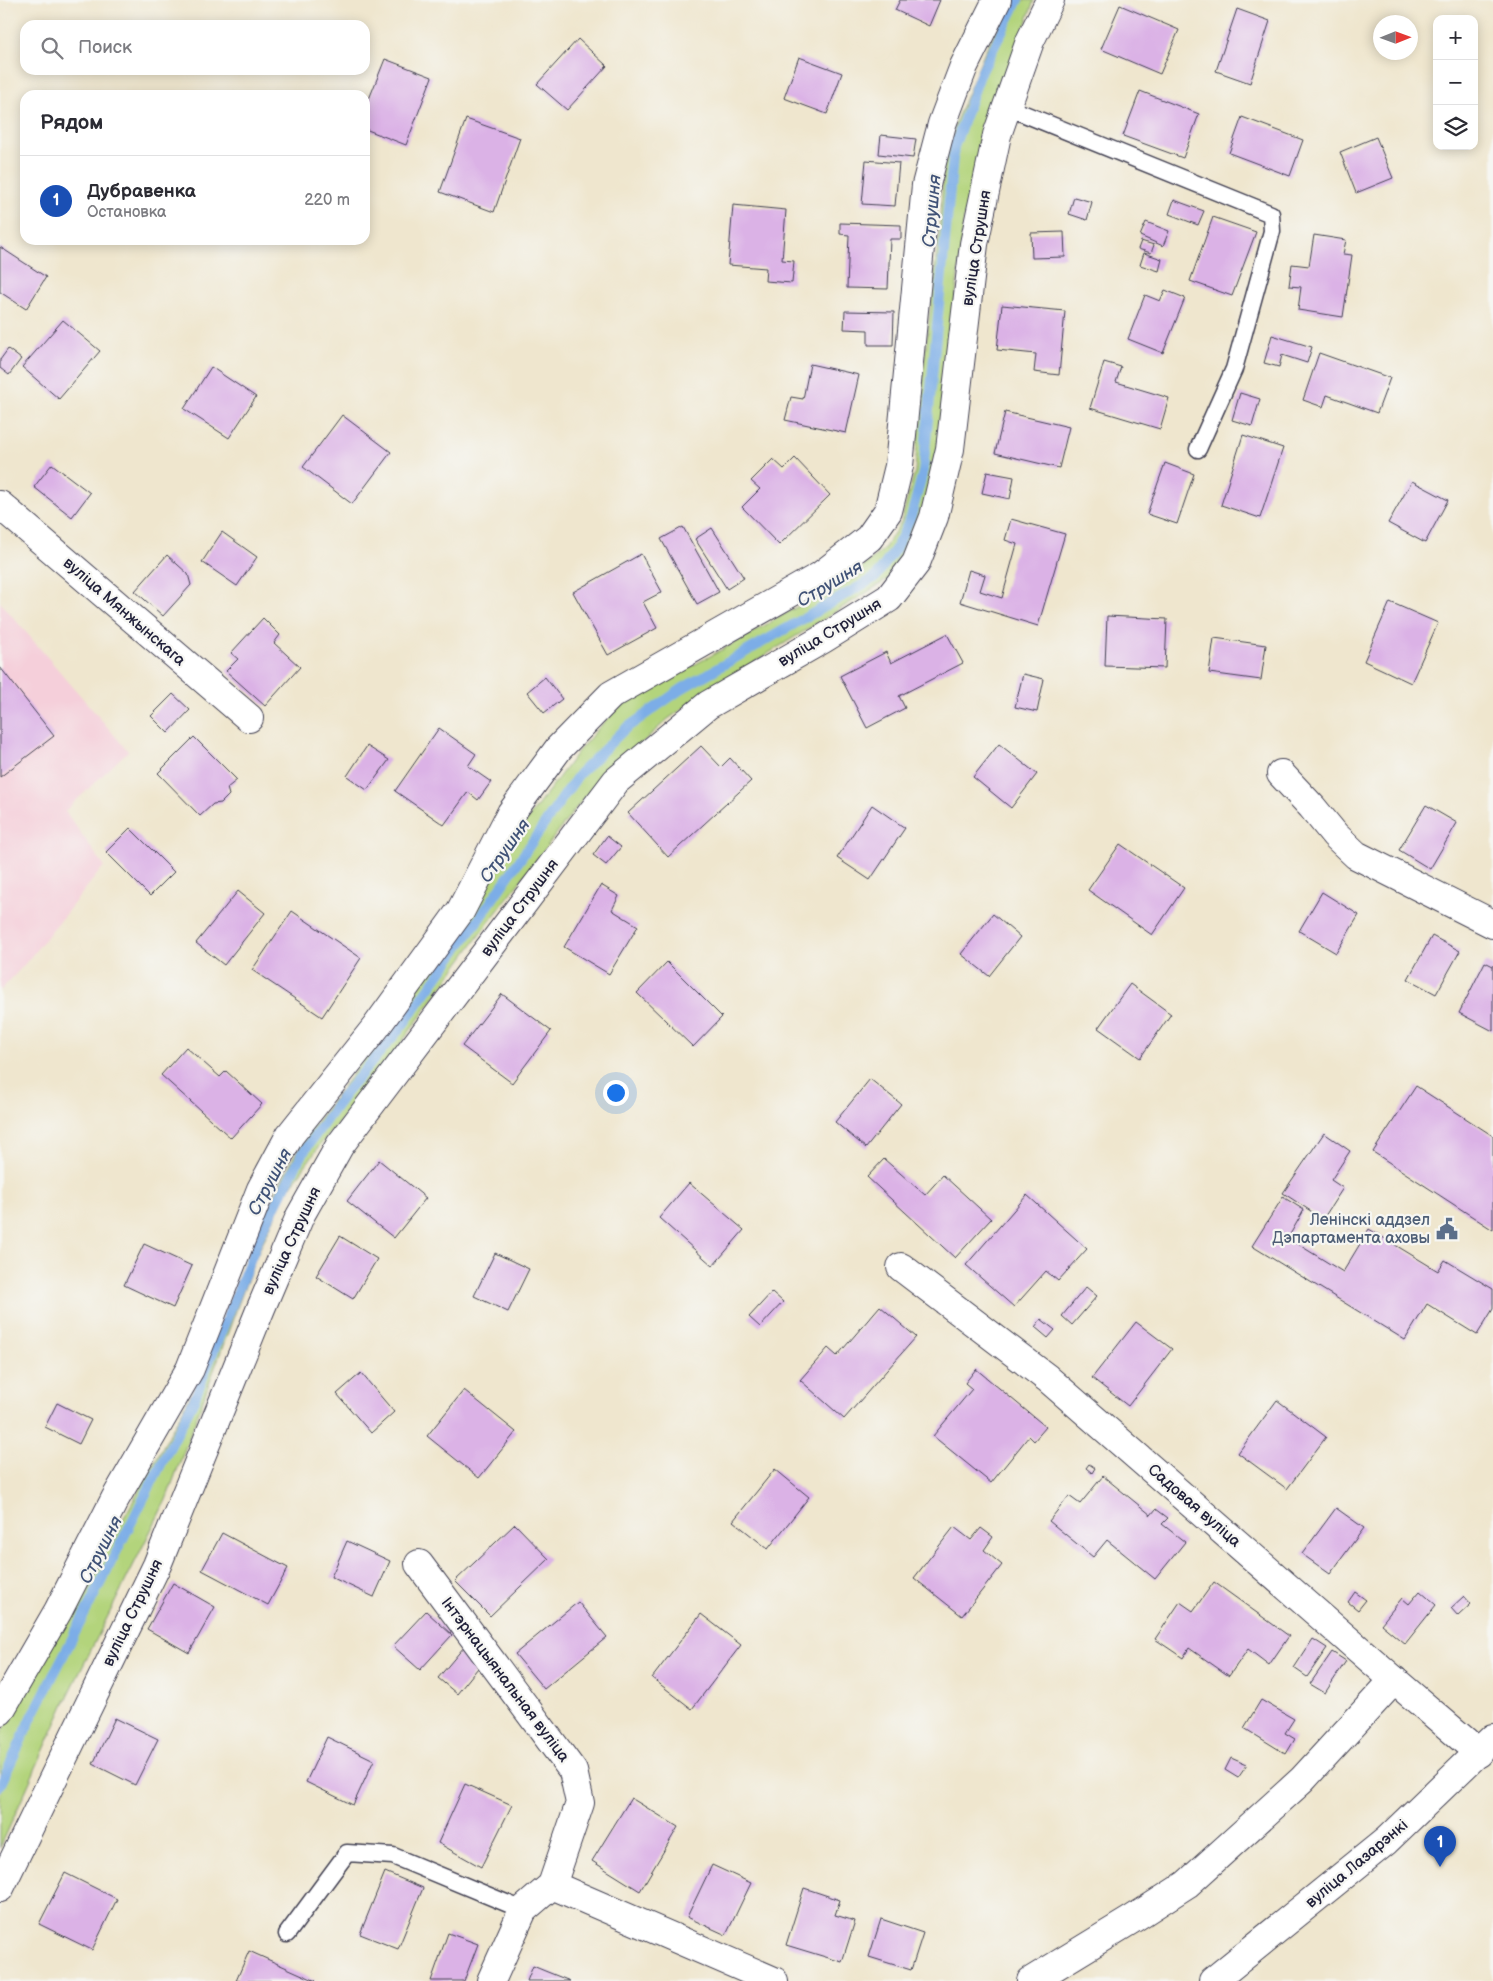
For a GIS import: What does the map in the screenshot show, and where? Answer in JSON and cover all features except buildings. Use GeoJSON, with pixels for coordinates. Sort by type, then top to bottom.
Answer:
{"type":"FeatureCollection","features":[{"type":"Feature","properties":{"kind":"street"},"geometry":{"type":"LineString","coordinates":[[0,1712],[58,1611],[115,1499],[190,1369],[261,1189],[290,1136],[376,1027],[461,910],[511,813],[554,755],[611,695],[820,576],[869,538],[888,511],[899,466],[926,185],[942,124],[964,66],[997,0]]}},
{"type":"Feature","properties":{"kind":"street","name":"вуліца Струшня"},"geometry":{"type":"LineString","coordinates":[[0,1888],[157,1565],[300,1216],[340,1145],[616,781],[708,705],[823,639],[889,598],[916,562],[934,518],[950,449],[974,244],[997,135],[1030,41],[1050,0]]}},
{"type":"Feature","properties":{"kind":"street","name":"вуліца Мянжынскага"},"geometry":{"type":"LineString","coordinates":[[0,505],[249,718]]}},
{"type":"Feature","properties":{"kind":"street"},"geometry":{"type":"LineString","coordinates":[[1281,774],[1312,806],[1335,835],[1356,855],[1493,924]]}},
{"type":"Feature","properties":{"kind":"street","name":"Садовая вуліца"},"geometry":{"type":"LineString","coordinates":[[901,1267],[1047,1378],[1394,1680],[1486,1746]]}},
{"type":"Feature","properties":{"kind":"street","name":"Інтэрнацыянальная вуліца"},"geometry":{"type":"LineString","coordinates":[[419,1564],[572,1771],[580,1803],[552,1885]]}},
{"type":"Feature","properties":{"kind":"street"},"geometry":{"type":"LineString","coordinates":[[1031,1981],[1132,1920],[1187,1884],[1302,1780],[1394,1680]]}},
{"type":"Feature","properties":{"kind":"street","name":"вуліца Лазарэнкі"},"geometry":{"type":"LineString","coordinates":[[1214,1981],[1386,1841],[1486,1746]]}},
{"type":"Feature","properties":{"kind":"street"},"geometry":{"type":"LineString","coordinates":[[491,1981],[523,1910],[552,1885],[774,1981]]}},
{"type":"Feature","properties":{"kind":"lane"},"geometry":{"type":"LineString","coordinates":[[1007,107],[1271,214],[1272,231],[1234,369],[1198,449]]}},
{"type":"Feature","properties":{"kind":"lane"},"geometry":{"type":"LineString","coordinates":[[287,1934],[347,1854],[394,1856],[523,1910]]}},
{"type":"Feature","properties":{"kind":"shaded area"},"geometry":{"type":"Polygon","coordinates":[[[0,602],[128,751],[65,811],[104,866],[24,965],[0,991],[0,602]]]}},
{"type":"Feature","properties":{"kind":"green space"},"geometry":{"type":"Polygon","coordinates":[[[1012,0],[1034,0],[981,158],[964,217],[942,427],[928,498],[907,558],[890,578],[714,687],[668,719],[589,791],[483,930],[373,1082],[320,1145],[286,1193],[255,1259],[166,1500],[69,1694],[0,1848],[0,1736],[140,1489],[194,1389],[263,1218],[296,1152],[312,1128],[463,927],[527,820],[579,750],[615,710],[851,576],[884,549],[901,522],[915,471],[922,381],[939,233],[944,163],[956,121],[987,47],[1012,0]]]}},
{"type":"Feature","properties":{"kind":"waterway","name":"Струшня"},"geometry":{"type":"LineString","coordinates":[[0,1786],[32,1717],[194,1400],[260,1235],[302,1154],[343,1096],[402,1026],[579,774],[625,729],[683,688],[876,577],[896,548],[911,517],[923,472],[954,147],[980,75],[1018,0]]}},
{"type":"Feature","properties":{"kind":"place","name":"Ленінскі аддзел Дэпартамента аховы"},"geometry":{"type":"Point","coordinates":[1447,1229]}},
{"type":"Feature","properties":{"kind":"place","name":"Дубравенка"},"geometry":{"type":"Point","coordinates":[1440,1867]}}]}
